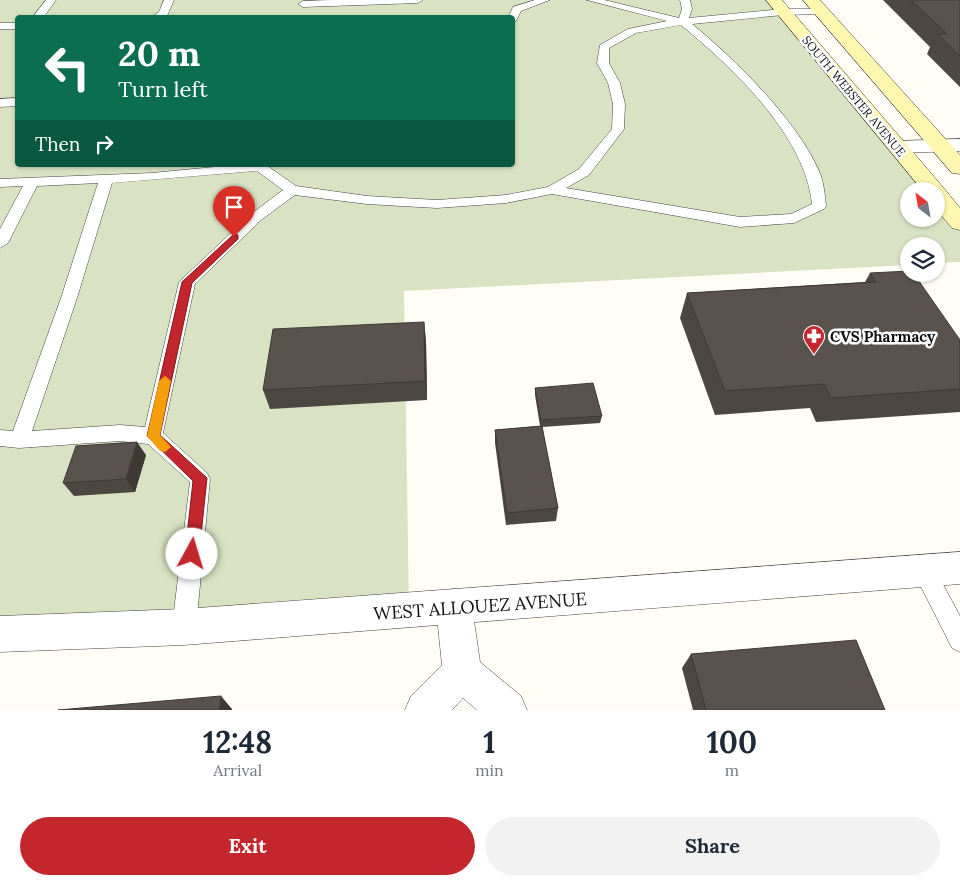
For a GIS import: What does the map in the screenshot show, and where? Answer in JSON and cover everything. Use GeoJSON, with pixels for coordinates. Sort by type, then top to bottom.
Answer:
{"type":"FeatureCollection","features":[{"type":"Feature","properties":{"kind":"main road"},"geometry":{"type":"LineString","coordinates":[[816,5],[950,146],[960,168]]}},
{"type":"Feature","properties":{"kind":"main road","name":"SOUTH WEBSTER AVENUE"},"geometry":{"type":"LineString","coordinates":[[779,6],[926,182]]}},
{"type":"Feature","properties":{"kind":"main road","name":"SOUTH WEBSTER AVENUE"},"geometry":{"type":"LineString","coordinates":[[945,205],[960,223]]}},
{"type":"Feature","properties":{"kind":"street"},"geometry":{"type":"LineString","coordinates":[[897,147],[950,146]]}},
{"type":"Feature","properties":{"kind":"street","name":"WEST ALLOUEZ AVENUE"},"geometry":{"type":"LineString","coordinates":[[0,634],[184,627],[960,568]]}},
{"type":"Feature","properties":{"kind":"street"},"geometry":{"type":"LineString","coordinates":[[454,607],[462,672],[507,710]]}},
{"type":"Feature","properties":{"kind":"street"},"geometry":{"type":"LineString","coordinates":[[425,710],[462,672]]}},
{"type":"Feature","properties":{"kind":"lane"},"geometry":{"type":"LineString","coordinates":[[38,15],[51,0]]}},
{"type":"Feature","properties":{"kind":"lane"},"geometry":{"type":"LineString","coordinates":[[161,15],[169,0]]}},
{"type":"Feature","properties":{"kind":"lane"},"geometry":{"type":"LineString","coordinates":[[303,6],[418,0]]}},
{"type":"Feature","properties":{"kind":"lane"},"geometry":{"type":"LineString","coordinates":[[514,15],[518,9],[546,0]]}},
{"type":"Feature","properties":{"kind":"lane"},"geometry":{"type":"LineString","coordinates":[[552,190],[740,222],[794,218],[819,206],[814,176],[801,150],[770,106],[717,48],[683,22],[592,0]]}},
{"type":"Feature","properties":{"kind":"lane"},"geometry":{"type":"LineString","coordinates":[[683,22],[687,9],[685,0]]}},
{"type":"Feature","properties":{"kind":"lane"},"geometry":{"type":"LineString","coordinates":[[258,167],[292,190],[367,200],[437,204],[506,199],[552,190],[584,172],[618,129],[619,104],[614,83],[603,63],[604,48],[621,34],[643,27],[779,6],[816,5]]}},
{"type":"Feature","properties":{"kind":"lane"},"geometry":{"type":"LineString","coordinates":[[0,26],[15,26]]}},
{"type":"Feature","properties":{"kind":"lane"},"geometry":{"type":"LineString","coordinates":[[0,103],[15,102]]}},
{"type":"Feature","properties":{"kind":"lane"},"geometry":{"type":"LineString","coordinates":[[0,183],[107,178],[244,167]]}},
{"type":"Feature","properties":{"kind":"lane"},"geometry":{"type":"LineString","coordinates":[[19,440],[69,298],[107,178]]}},
{"type":"Feature","properties":{"kind":"lane"},"geometry":{"type":"LineString","coordinates":[[0,243],[33,181]]}},
{"type":"Feature","properties":{"kind":"lane"},"geometry":{"type":"LineString","coordinates":[[153,436],[187,282],[256,217],[292,190]]}},
{"type":"Feature","properties":{"kind":"lane"},"geometry":{"type":"LineString","coordinates":[[0,438],[19,440],[120,433],[153,436],[200,478],[184,627]]}},
{"type":"Feature","properties":{"kind":"lane"},"geometry":{"type":"LineString","coordinates":[[924,571],[960,640]]}},
{"type":"Feature","properties":{"kind":"green space"},"geometry":{"type":"Polygon","coordinates":[[[0,0],[774,0],[926,182],[900,182],[900,228],[945,228],[945,205],[960,223],[960,262],[945,263],[945,237],[900,237],[900,265],[404,291],[409,612],[0,634],[0,0]]]}},
{"type":"Feature","properties":{"kind":"building"},"geometry":{"type":"Polygon","coordinates":[[[911,0],[960,0],[960,56],[937,34],[947,34],[911,0]]]}},
{"type":"Feature","properties":{"kind":"building","name":"CVS Pharmacy"},"geometry":{"type":"Polygon","coordinates":[[[900,271],[900,282],[920,282],[960,340],[960,389],[831,398],[824,384],[725,391],[687,293],[876,282],[870,273],[900,271]]]}},
{"type":"Feature","properties":{"kind":"building"},"geometry":{"type":"Polygon","coordinates":[[[424,322],[425,381],[263,390],[273,329],[424,322]]]}},
{"type":"Feature","properties":{"kind":"building"},"geometry":{"type":"Polygon","coordinates":[[[593,383],[602,416],[541,420],[535,388],[593,383]]]}},
{"type":"Feature","properties":{"kind":"building"},"geometry":{"type":"Polygon","coordinates":[[[542,426],[558,508],[507,513],[495,430],[542,426]]]}},
{"type":"Feature","properties":{"kind":"building"},"geometry":{"type":"Polygon","coordinates":[[[137,442],[126,479],[63,483],[76,446],[137,442]]]}},
{"type":"Feature","properties":{"kind":"building"},"geometry":{"type":"Polygon","coordinates":[[[856,640],[885,710],[706,710],[691,654],[856,640]]]}},
{"type":"Feature","properties":{"kind":"building"},"geometry":{"type":"Polygon","coordinates":[[[221,696],[219,710],[58,710],[221,696]]]}},
{"type":"Feature","properties":{"kind":"slow traffic"},"geometry":{"type":"LineString","coordinates":[[165,381],[153,436],[165,447]]}},
{"type":"Feature","properties":{"kind":"place","name":"CVS Pharmacy"},"geometry":{"type":"Point","coordinates":[814,355]}},
{"type":"Feature","properties":{"kind":"route"},"geometry":{"type":"LineString","coordinates":[[192,554],[200,478],[153,436],[187,282],[234,237]]}}]}
